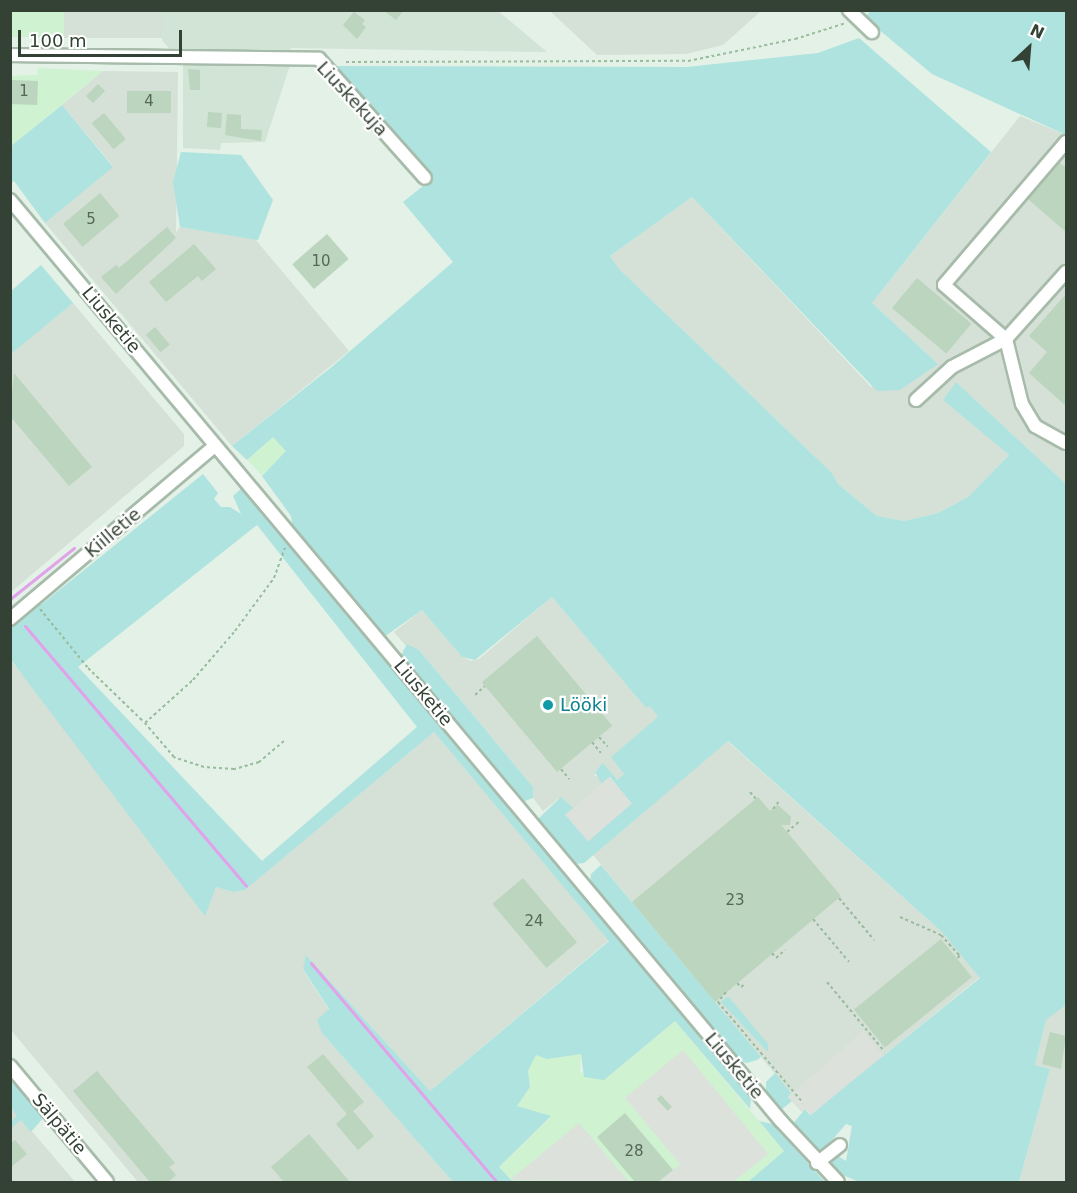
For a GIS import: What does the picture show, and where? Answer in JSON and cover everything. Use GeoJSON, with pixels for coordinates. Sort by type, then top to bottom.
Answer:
{"type":"FeatureCollection","features":[{"type":"Feature","properties":{"kind":"street"},"geometry":{"type":"LineString","coordinates":[[854,15],[872,32]]}},
{"type":"Feature","properties":{"kind":"street","name":"Liuskekuja"},"geometry":{"type":"LineString","coordinates":[[10,54],[319,59],[425,178]]}},
{"type":"Feature","properties":{"kind":"street"},"geometry":{"type":"LineString","coordinates":[[1066,142],[944,285],[1006,339],[1022,404],[1035,426],[1066,443]]}},
{"type":"Feature","properties":{"kind":"street","name":"Liusketie"},"geometry":{"type":"LineString","coordinates":[[10,200],[818,1163],[837,1182]]}},
{"type":"Feature","properties":{"kind":"street"},"geometry":{"type":"LineString","coordinates":[[916,400],[952,367],[1006,339],[1066,272]]}},
{"type":"Feature","properties":{"kind":"street","name":"Kiilletie"},"geometry":{"type":"LineString","coordinates":[[10,619],[215,446]]}},
{"type":"Feature","properties":{"kind":"street","name":"Sälpätie"},"geometry":{"type":"LineString","coordinates":[[10,1066],[107,1182]]}},
{"type":"Feature","properties":{"kind":"street"},"geometry":{"type":"LineString","coordinates":[[818,1163],[840,1145]]}},
{"type":"Feature","properties":{"kind":"path"},"geometry":{"type":"LineString","coordinates":[[346,62],[688,61],[795,39],[854,15]]}},
{"type":"Feature","properties":{"kind":"path"},"geometry":{"type":"LineString","coordinates":[[145,723],[193,680],[235,631],[274,578],[291,534]]}},
{"type":"Feature","properties":{"kind":"path"},"geometry":{"type":"LineString","coordinates":[[33,600],[88,668],[145,723],[174,757],[204,766],[234,769],[259,762],[284,741]]}},
{"type":"Feature","properties":{"kind":"path"},"geometry":{"type":"LineString","coordinates":[[475,695],[485,686]]}},
{"type":"Feature","properties":{"kind":"path"},"geometry":{"type":"LineString","coordinates":[[599,737],[608,747]]}},
{"type":"Feature","properties":{"kind":"path"},"geometry":{"type":"LineString","coordinates":[[592,742],[601,753]]}},
{"type":"Feature","properties":{"kind":"path"},"geometry":{"type":"LineString","coordinates":[[561,769],[569,778]]}},
{"type":"Feature","properties":{"kind":"path"},"geometry":{"type":"LineString","coordinates":[[750,792],[756,799]]}},
{"type":"Feature","properties":{"kind":"path"},"geometry":{"type":"LineString","coordinates":[[772,809],[780,800]]}},
{"type":"Feature","properties":{"kind":"path"},"geometry":{"type":"LineString","coordinates":[[787,832],[801,820]]}},
{"type":"Feature","properties":{"kind":"path"},"geometry":{"type":"LineString","coordinates":[[839,898],[874,940]]}},
{"type":"Feature","properties":{"kind":"path"},"geometry":{"type":"LineString","coordinates":[[900,917],[941,934],[960,956],[957,958]]}},
{"type":"Feature","properties":{"kind":"path"},"geometry":{"type":"LineString","coordinates":[[813,919],[849,962]]}},
{"type":"Feature","properties":{"kind":"path"},"geometry":{"type":"LineString","coordinates":[[772,953],[776,958],[785,950]]}},
{"type":"Feature","properties":{"kind":"path"},"geometry":{"type":"LineString","coordinates":[[827,982],[871,1032],[884,1051]]}},
{"type":"Feature","properties":{"kind":"path"},"geometry":{"type":"LineString","coordinates":[[737,983],[741,987],[745,984]]}},
{"type":"Feature","properties":{"kind":"path"},"geometry":{"type":"LineString","coordinates":[[726,992],[718,1002],[803,1103]]}},
{"type":"Feature","properties":{"kind":"shaded area"},"geometry":{"type":"Polygon","coordinates":[[[497,10],[547,52],[291,48],[290,65],[265,142],[221,143],[220,150],[183,148],[183,65],[162,40],[162,11],[497,10]]]}},
{"type":"Feature","properties":{"kind":"shaded area"},"geometry":{"type":"Polygon","coordinates":[[[871,10],[1066,11],[1066,135],[932,74],[865,18],[871,10]]]}},
{"type":"Feature","properties":{"kind":"shaded area"},"geometry":{"type":"Polygon","coordinates":[[[11,11],[64,11],[64,37],[11,37],[11,11]]]}},
{"type":"Feature","properties":{"kind":"shaded area"},"geometry":{"type":"Polygon","coordinates":[[[64,11],[162,11],[162,38],[64,38],[64,11]]]}},
{"type":"Feature","properties":{"kind":"shaded area"},"geometry":{"type":"Polygon","coordinates":[[[550,11],[761,11],[723,45],[686,54],[597,55],[550,11]]]}},
{"type":"Feature","properties":{"kind":"shaded area"},"geometry":{"type":"Polygon","coordinates":[[[859,38],[991,152],[872,303],[938,364],[900,390],[877,391],[692,197],[610,256],[619,269],[832,473],[838,484],[877,516],[904,521],[938,513],[968,497],[1009,455],[943,400],[956,382],[1066,484],[1066,1005],[1046,1020],[1035,1065],[1050,1069],[1019,1182],[859,1182],[843,1175],[829,1161],[836,1155],[846,1161],[852,1126],[846,1124],[818,1156],[792,1125],[805,1109],[810,1115],[980,978],[942,932],[728,741],[584,863],[574,864],[538,822],[539,818],[561,797],[573,808],[565,815],[631,803],[610,777],[602,784],[595,772],[603,763],[617,780],[624,774],[611,757],[658,717],[650,706],[646,708],[552,597],[475,660],[462,657],[422,610],[384,637],[293,530],[291,516],[262,476],[286,451],[273,437],[247,460],[232,446],[334,365],[453,262],[403,202],[433,178],[335,66],[687,67],[818,53],[859,38]]]}},
{"type":"Feature","properties":{"kind":"shaded area"},"geometry":{"type":"Polygon","coordinates":[[[38,68],[103,71],[11,146],[11,76],[37,75],[38,68]]]}},
{"type":"Feature","properties":{"kind":"shaded area"},"geometry":{"type":"Polygon","coordinates":[[[103,71],[178,72],[176,233],[180,227],[255,239],[349,351],[232,446],[45,223],[113,166],[62,105],[103,71]]]}},
{"type":"Feature","properties":{"kind":"shaded area"},"geometry":{"type":"Polygon","coordinates":[[[62,105],[113,167],[45,223],[14,181],[11,183],[11,146],[62,105]]]}},
{"type":"Feature","properties":{"kind":"shaded area"},"geometry":{"type":"Polygon","coordinates":[[[1020,116],[1066,135],[1066,484],[956,382],[944,400],[1009,455],[968,497],[938,513],[904,521],[877,516],[838,484],[832,473],[619,269],[610,256],[692,197],[871,387],[938,364],[872,303],[1020,116]]]}},
{"type":"Feature","properties":{"kind":"shaded area"},"geometry":{"type":"Polygon","coordinates":[[[181,152],[241,155],[273,200],[258,240],[180,227],[173,182],[181,152]]]}},
{"type":"Feature","properties":{"kind":"shaded area"},"geometry":{"type":"Polygon","coordinates":[[[41,265],[73,303],[11,354],[11,291],[41,265]]]}},
{"type":"Feature","properties":{"kind":"shaded area"},"geometry":{"type":"Polygon","coordinates":[[[73,303],[184,434],[184,446],[11,592],[10,353],[73,303]]]}},
{"type":"Feature","properties":{"kind":"shaded area"},"geometry":{"type":"Polygon","coordinates":[[[273,436],[287,451],[262,475],[247,460],[273,436]]]}},
{"type":"Feature","properties":{"kind":"shaded area"},"geometry":{"type":"Polygon","coordinates":[[[203,474],[218,493],[214,499],[221,507],[230,507],[241,514],[233,496],[242,488],[751,1098],[750,1109],[675,1021],[604,1080],[584,1077],[581,1054],[547,1059],[536,1055],[528,1071],[530,1087],[517,1106],[551,1116],[499,1167],[513,1182],[453,1182],[322,1033],[317,1020],[329,1009],[303,969],[306,955],[430,1091],[609,941],[434,732],[245,890],[233,892],[216,887],[205,916],[11,660],[10,625],[30,608],[42,604],[203,474]],[[257,525],[78,667],[262,861],[417,727],[257,525]]]}},
{"type":"Feature","properties":{"kind":"shaded area"},"geometry":{"type":"Polygon","coordinates":[[[552,597],[646,708],[650,705],[659,717],[612,757],[624,774],[617,780],[596,769],[595,776],[609,777],[587,841],[558,799],[543,811],[533,798],[533,787],[419,650],[405,645],[394,632],[422,610],[462,657],[471,661],[479,659],[552,597]]]}},
{"type":"Feature","properties":{"kind":"shaded area"},"geometry":{"type":"Polygon","coordinates":[[[407,644],[419,650],[533,787],[533,798],[522,802],[400,657],[407,644]]]}},
{"type":"Feature","properties":{"kind":"shaded area"},"geometry":{"type":"Polygon","coordinates":[[[10,660],[211,899],[216,887],[233,892],[245,890],[434,732],[609,940],[430,1091],[307,956],[303,970],[329,1010],[322,1033],[453,1182],[138,1182],[11,1030],[10,660]]]}},
{"type":"Feature","properties":{"kind":"shaded area"},"geometry":{"type":"Polygon","coordinates":[[[727,741],[942,932],[980,977],[811,1115],[806,1109],[802,1112],[788,1097],[791,1093],[593,855],[727,741]]]}},
{"type":"Feature","properties":{"kind":"shaded area"},"geometry":{"type":"Polygon","coordinates":[[[609,777],[632,803],[588,841],[565,815],[609,777]]]}},
{"type":"Feature","properties":{"kind":"shaded area"},"geometry":{"type":"Polygon","coordinates":[[[601,865],[761,1057],[746,1063],[735,1057],[590,884],[591,874],[601,865]]]}},
{"type":"Feature","properties":{"kind":"shaded area"},"geometry":{"type":"Polygon","coordinates":[[[728,996],[768,1044],[768,1052],[721,1002],[728,996]]]}},
{"type":"Feature","properties":{"kind":"shaded area"},"geometry":{"type":"Polygon","coordinates":[[[1066,1005],[1066,1182],[1019,1182],[1050,1069],[1035,1065],[1046,1020],[1066,1005]]]}},
{"type":"Feature","properties":{"kind":"shaded area"},"geometry":{"type":"Polygon","coordinates":[[[675,1021],[784,1151],[748,1182],[513,1182],[498,1168],[551,1117],[516,1107],[530,1087],[528,1071],[536,1055],[581,1054],[580,1072],[604,1080],[675,1021]]]}},
{"type":"Feature","properties":{"kind":"shaded area"},"geometry":{"type":"Polygon","coordinates":[[[863,1031],[883,1055],[811,1115],[806,1109],[802,1112],[788,1097],[863,1031]]]}},
{"type":"Feature","properties":{"kind":"shaded area"},"geometry":{"type":"Polygon","coordinates":[[[683,1050],[768,1154],[733,1182],[658,1182],[680,1164],[625,1098],[683,1050]]]}},
{"type":"Feature","properties":{"kind":"shaded area"},"geometry":{"type":"Polygon","coordinates":[[[775,1073],[791,1093],[788,1097],[792,1101],[781,1110],[766,1094],[766,1082],[775,1073]]]}},
{"type":"Feature","properties":{"kind":"shaded area"},"geometry":{"type":"Polygon","coordinates":[[[11,1078],[44,1117],[31,1132],[21,1120],[11,1128],[11,1121],[17,1116],[11,1107],[11,1078]]]}},
{"type":"Feature","properties":{"kind":"shaded area"},"geometry":{"type":"Polygon","coordinates":[[[10,1107],[36,1136],[75,1182],[11,1182],[10,1107]]]}},
{"type":"Feature","properties":{"kind":"shaded area"},"geometry":{"type":"Polygon","coordinates":[[[759,1121],[773,1124],[825,1182],[748,1182],[784,1151],[759,1121]]]}},
{"type":"Feature","properties":{"kind":"shaded area"},"geometry":{"type":"Polygon","coordinates":[[[579,1123],[629,1182],[510,1180],[579,1123]]]}},
{"type":"Feature","properties":{"kind":"building"},"geometry":{"type":"Polygon","coordinates":[[[383,10],[404,10],[396,20],[383,10]]]}},
{"type":"Feature","properties":{"kind":"building"},"geometry":{"type":"Polygon","coordinates":[[[354,12],[365,20],[362,24],[366,27],[357,39],[343,25],[354,12]]]}},
{"type":"Feature","properties":{"kind":"building"},"geometry":{"type":"Polygon","coordinates":[[[188,69],[200,70],[200,90],[190,90],[188,69]]]}},
{"type":"Feature","properties":{"kind":"building"},"geometry":{"type":"Polygon","coordinates":[[[10,80],[38,81],[37,105],[10,104],[10,80]]]}},
{"type":"Feature","properties":{"kind":"building"},"geometry":{"type":"Polygon","coordinates":[[[98,84],[105,91],[93,103],[86,96],[98,84]]]}},
{"type":"Feature","properties":{"kind":"building"},"geometry":{"type":"Polygon","coordinates":[[[127,91],[171,91],[171,113],[127,113],[127,91]]]}},
{"type":"Feature","properties":{"kind":"building"},"geometry":{"type":"Polygon","coordinates":[[[208,112],[222,113],[221,128],[207,127],[208,112]]]}},
{"type":"Feature","properties":{"kind":"building"},"geometry":{"type":"Polygon","coordinates":[[[104,113],[126,139],[114,149],[92,123],[104,113]]]}},
{"type":"Feature","properties":{"kind":"building"},"geometry":{"type":"Polygon","coordinates":[[[227,114],[241,115],[241,129],[262,130],[261,141],[225,135],[227,114]]]}},
{"type":"Feature","properties":{"kind":"building"},"geometry":{"type":"Polygon","coordinates":[[[1059,162],[1066,168],[1066,232],[1028,199],[1059,162]]]}},
{"type":"Feature","properties":{"kind":"building"},"geometry":{"type":"Polygon","coordinates":[[[100,193],[119,216],[83,247],[63,224],[100,193]]]}},
{"type":"Feature","properties":{"kind":"building"},"geometry":{"type":"Polygon","coordinates":[[[167,227],[176,238],[116,294],[101,277],[116,265],[119,268],[167,227]]]}},
{"type":"Feature","properties":{"kind":"building"},"geometry":{"type":"Polygon","coordinates":[[[327,234],[349,259],[314,289],[292,264],[327,234]]]}},
{"type":"Feature","properties":{"kind":"building"},"geometry":{"type":"Polygon","coordinates":[[[194,244],[216,269],[202,281],[198,276],[166,302],[149,282],[194,244]]]}},
{"type":"Feature","properties":{"kind":"building"},"geometry":{"type":"Polygon","coordinates":[[[917,278],[971,324],[946,354],[892,308],[917,278]]]}},
{"type":"Feature","properties":{"kind":"building"},"geometry":{"type":"Polygon","coordinates":[[[1066,294],[1066,406],[1029,373],[1047,352],[1029,336],[1066,294]]]}},
{"type":"Feature","properties":{"kind":"building"},"geometry":{"type":"Polygon","coordinates":[[[155,327],[170,345],[161,352],[146,335],[155,327]]]}},
{"type":"Feature","properties":{"kind":"building"},"geometry":{"type":"Polygon","coordinates":[[[14,373],[92,467],[69,486],[10,416],[14,373]]]}},
{"type":"Feature","properties":{"kind":"building","name":"Lööki"},"geometry":{"type":"Polygon","coordinates":[[[537,636],[612,726],[557,772],[482,682],[537,636]]]}},
{"type":"Feature","properties":{"kind":"building"},"geometry":{"type":"Polygon","coordinates":[[[758,797],[770,811],[778,805],[791,817],[790,825],[781,825],[841,896],[715,1002],[632,902],[758,797]]]}},
{"type":"Feature","properties":{"kind":"building"},"geometry":{"type":"Polygon","coordinates":[[[523,878],[577,942],[546,968],[492,904],[523,878]]]}},
{"type":"Feature","properties":{"kind":"building"},"geometry":{"type":"Polygon","coordinates":[[[941,939],[972,977],[885,1048],[854,1009],[941,939]]]}},
{"type":"Feature","properties":{"kind":"building"},"geometry":{"type":"Polygon","coordinates":[[[1050,1032],[1066,1036],[1061,1069],[1042,1064],[1050,1032]]]}},
{"type":"Feature","properties":{"kind":"building"},"geometry":{"type":"Polygon","coordinates":[[[323,1054],[364,1102],[353,1111],[374,1136],[358,1150],[336,1124],[347,1114],[307,1067],[323,1054]]]}},
{"type":"Feature","properties":{"kind":"building"},"geometry":{"type":"Polygon","coordinates":[[[97,1071],[175,1163],[169,1167],[176,1175],[168,1182],[150,1182],[73,1091],[97,1071]]]}},
{"type":"Feature","properties":{"kind":"building"},"geometry":{"type":"Polygon","coordinates":[[[661,1095],[672,1107],[668,1111],[657,1099],[661,1095]]]}},
{"type":"Feature","properties":{"kind":"building"},"geometry":{"type":"Polygon","coordinates":[[[625,1113],[673,1170],[658,1182],[635,1182],[597,1137],[625,1113]]]}},
{"type":"Feature","properties":{"kind":"building"},"geometry":{"type":"Polygon","coordinates":[[[309,1134],[350,1182],[284,1182],[271,1167],[309,1134]]]}},
{"type":"Feature","properties":{"kind":"building"},"geometry":{"type":"Polygon","coordinates":[[[15,1140],[27,1154],[10,1168],[10,1144],[15,1140]]]}},
{"type":"Feature","properties":{"kind":"waterway"},"geometry":{"type":"LineString","coordinates":[[10,599],[74,548]]}},
{"type":"Feature","properties":{"kind":"waterway"},"geometry":{"type":"LineString","coordinates":[[25,626],[246,886]]}},
{"type":"Feature","properties":{"kind":"waterway"},"geometry":{"type":"LineString","coordinates":[[311,963],[497,1182]]}},
{"type":"Feature","properties":{"kind":"place","name":"Lööki"},"geometry":{"type":"Point","coordinates":[548,705]}}]}
